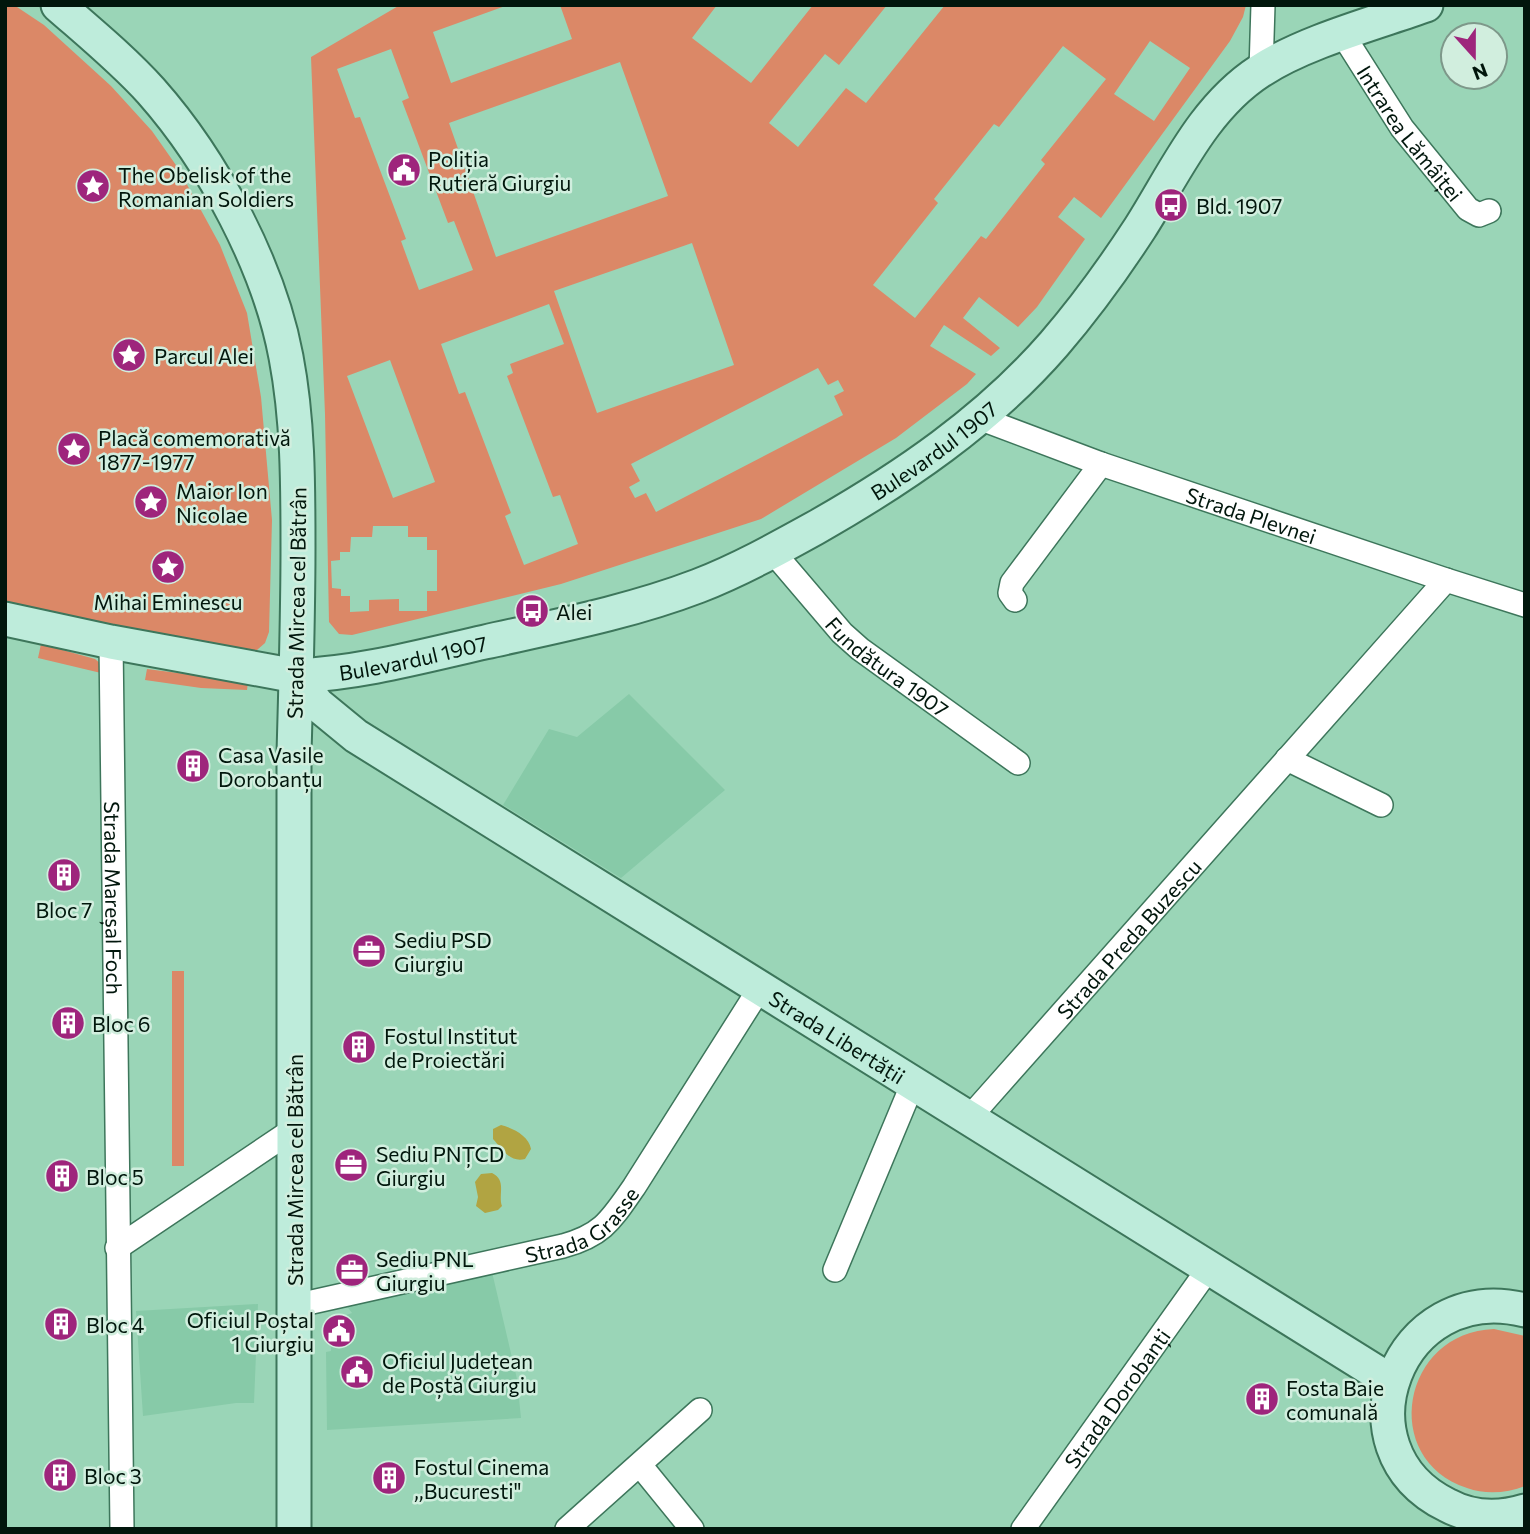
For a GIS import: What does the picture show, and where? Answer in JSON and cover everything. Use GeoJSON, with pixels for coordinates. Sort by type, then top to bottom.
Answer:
{"type":"FeatureCollection","features":[{"type":"Feature","properties":{"kind":"main road","name":"Strada Mircea cel Bătrân"},"geometry":{"type":"LineString","coordinates":[[58,5],[136,76],[190,141],[237,219],[268,294],[286,354],[298,456],[294,753],[294,1529]]}},
{"type":"Feature","properties":{"kind":"main road","name":"Bulevardul 1907"},"geometry":{"type":"LineString","coordinates":[[5,619],[111,642],[296,676],[390,664],[621,611],[699,586],[773,552],[903,476],[979,418],[1052,346],[1085,305],[1139,229],[1211,116],[1235,89],[1261,70],[1293,54],[1426,5]]}},
{"type":"Feature","properties":{"kind":"main road","name":"Strada Libertății"},"geometry":{"type":"LineString","coordinates":[[296,676],[317,704],[356,736],[1392,1382]]}},
{"type":"Feature","properties":{"kind":"main road"},"geometry":{"type":"LineString","coordinates":[[1510,1520],[1452,1508],[1433,1498],[1412,1478],[1397,1453],[1389,1425],[1388,1404],[1392,1382],[1400,1362],[1412,1344],[1428,1328],[1446,1316],[1474,1307],[1489,1305],[1525,1310]]}},
{"type":"Feature","properties":{"kind":"street"},"geometry":{"type":"LineString","coordinates":[[1261,70],[1263,5]]}},
{"type":"Feature","properties":{"kind":"street","name":"Intrarea Lămâiței"},"geometry":{"type":"LineString","coordinates":[[1343,35],[1402,128],[1468,209],[1479,215],[1489,211]]}},
{"type":"Feature","properties":{"kind":"street","name":"Strada Plevnei"},"geometry":{"type":"LineString","coordinates":[[979,418],[1101,464],[1525,605]]}},
{"type":"Feature","properties":{"kind":"street"},"geometry":{"type":"LineString","coordinates":[[1015,600],[1010,593],[1012,583],[1101,464]]}},
{"type":"Feature","properties":{"kind":"street","name":"Fundătura 1907"},"geometry":{"type":"LineString","coordinates":[[773,552],[830,619],[860,649],[1018,763]]}},
{"type":"Feature","properties":{"kind":"street","name":"Strada Preda Buzescu"},"geometry":{"type":"LineString","coordinates":[[969,1118],[1446,580]]}},
{"type":"Feature","properties":{"kind":"street","name":"Strada Mareșal Foch"},"geometry":{"type":"LineString","coordinates":[[111,642],[122,1529]]}},
{"type":"Feature","properties":{"kind":"street"},"geometry":{"type":"LineString","coordinates":[[1287,759],[1381,805]]}},
{"type":"Feature","properties":{"kind":"street","name":"Strada Grasse"},"geometry":{"type":"LineString","coordinates":[[294,1306],[563,1246],[594,1235],[614,1216],[634,1187],[760,988]]}},
{"type":"Feature","properties":{"kind":"street"},"geometry":{"type":"LineString","coordinates":[[835,1269],[913,1083]]}},
{"type":"Feature","properties":{"kind":"street"},"geometry":{"type":"LineString","coordinates":[[117,1248],[294,1129]]}},
{"type":"Feature","properties":{"kind":"street","name":"Strada Dorobanți"},"geometry":{"type":"LineString","coordinates":[[1023,1529],[1209,1268]]}},
{"type":"Feature","properties":{"kind":"street"},"geometry":{"type":"LineString","coordinates":[[567,1529],[700,1410]]}},
{"type":"Feature","properties":{"kind":"street"},"geometry":{"type":"LineString","coordinates":[[640,1465],[692,1529]]}},
{"type":"Feature","properties":{"kind":"shaded area","name":"Parcul Alei"},"geometry":{"type":"Polygon","coordinates":[[[5,5],[14,5],[44,25],[111,86],[152,131],[178,168],[220,245],[247,313],[261,397],[272,520],[269,632],[265,643],[257,650],[256,670],[5,619],[5,5]]]}},
{"type":"Feature","properties":{"kind":"shaded area"},"geometry":{"type":"Polygon","coordinates":[[[400,5],[508,5],[433,32],[451,83],[572,39],[560,5],[717,5],[692,38],[751,83],[813,5],[887,5],[839,65],[825,54],[769,123],[798,147],[846,88],[866,103],[945,5],[1246,5],[1243,17],[1230,41],[1101,218],[1074,197],[1058,217],[1085,239],[1037,307],[1018,327],[979,297],[963,318],[1000,348],[991,356],[944,325],[930,346],[976,374],[967,384],[896,438],[761,519],[561,584],[352,635],[339,634],[329,622],[325,414],[311,57],[400,5]],[[1150,41],[1114,94],[1154,121],[1190,68],[1150,41]],[[1063,46],[999,127],[994,124],[934,199],[938,203],[873,285],[915,318],[981,236],[986,239],[1045,164],[1041,160],[1106,79],[1063,46]],[[391,49],[337,69],[355,118],[360,117],[406,239],[401,241],[419,290],[473,270],[454,221],[448,223],[402,101],[409,98],[391,49]],[[620,62],[449,123],[496,257],[668,196],[620,62]],[[692,243],[554,291],[597,413],[734,365],[692,243]],[[549,304],[441,344],[459,394],[465,392],[511,513],[505,516],[524,565],[578,544],[560,495],[553,497],[507,376],[513,373],[510,364],[564,344],[549,304]],[[390,360],[347,376],[393,498],[435,482],[390,360]],[[818,368],[631,464],[640,481],[629,487],[635,498],[646,493],[656,512],[843,415],[834,396],[844,391],[838,380],[828,385],[818,368]],[[373,526],[372,537],[351,537],[350,552],[340,552],[340,560],[331,561],[332,588],[341,589],[341,596],[350,596],[350,612],[369,611],[369,600],[399,599],[399,611],[427,611],[427,591],[437,591],[437,550],[427,550],[427,537],[408,537],[408,526],[373,526]]]}},
{"type":"Feature","properties":{"kind":"shaded area"},"geometry":{"type":"Polygon","coordinates":[[[41,644],[95,659],[101,664],[101,673],[38,658],[41,644]]]}},
{"type":"Feature","properties":{"kind":"shaded area"},"geometry":{"type":"Polygon","coordinates":[[[147,669],[248,682],[247,690],[201,688],[145,680],[147,669]]]}},
{"type":"Feature","properties":{"kind":"shaded area"},"geometry":{"type":"Polygon","coordinates":[[[629,694],[725,790],[621,878],[503,805],[549,729],[577,737],[629,694]]]}},
{"type":"Feature","properties":{"kind":"shaded area"},"geometry":{"type":"Polygon","coordinates":[[[172,971],[184,971],[184,1166],[172,1166],[172,971]]]}},
{"type":"Feature","properties":{"kind":"shaded area"},"geometry":{"type":"Polygon","coordinates":[[[501,1125],[515,1130],[530,1144],[531,1149],[525,1159],[511,1157],[493,1139],[493,1129],[501,1125]]]}},
{"type":"Feature","properties":{"kind":"shaded area"},"geometry":{"type":"Polygon","coordinates":[[[492,1173],[501,1184],[502,1206],[498,1210],[485,1213],[476,1206],[478,1197],[475,1182],[481,1174],[492,1173]]]}},
{"type":"Feature","properties":{"kind":"shaded area"},"geometry":{"type":"Polygon","coordinates":[[[492,1272],[517,1379],[521,1418],[327,1430],[326,1352],[331,1351],[330,1326],[335,1319],[352,1313],[346,1305],[492,1272]]]}},
{"type":"Feature","properties":{"kind":"shaded area"},"geometry":{"type":"Polygon","coordinates":[[[258,1304],[254,1403],[143,1416],[136,1311],[258,1304]]]}},
{"type":"Feature","properties":{"kind":"shaded area"},"geometry":{"type":"Polygon","coordinates":[[[1494,1329],[1525,1336],[1525,1486],[1504,1492],[1467,1488],[1439,1473],[1421,1451],[1413,1426],[1413,1399],[1422,1373],[1439,1351],[1463,1336],[1494,1329]]]}},
{"type":"Feature","properties":{"kind":"place","name":"Poliția Rutieră Giurgiu"},"geometry":{"type":"Point","coordinates":[404,170]}},
{"type":"Feature","properties":{"kind":"place","name":"The Obelisk of the Romanian Soldiers"},"geometry":{"type":"Point","coordinates":[93,186]}},
{"type":"Feature","properties":{"kind":"place","name":"Bld. 1907"},"geometry":{"type":"Point","coordinates":[1171,205]}},
{"type":"Feature","properties":{"kind":"place","name":"Parcul Alei"},"geometry":{"type":"Point","coordinates":[129,355]}},
{"type":"Feature","properties":{"kind":"place","name":"Placă comemorativă 1877-1977"},"geometry":{"type":"Point","coordinates":[74,449]}},
{"type":"Feature","properties":{"kind":"place","name":"Maior Ion Nicolae"},"geometry":{"type":"Point","coordinates":[151,502]}},
{"type":"Feature","properties":{"kind":"place","name":"Mihai Eminescu"},"geometry":{"type":"Point","coordinates":[168,567]}},
{"type":"Feature","properties":{"kind":"place","name":"Alei"},"geometry":{"type":"Point","coordinates":[532,611]}},
{"type":"Feature","properties":{"kind":"place","name":"Casa Vasile Dorobanțu"},"geometry":{"type":"Point","coordinates":[193,766]}},
{"type":"Feature","properties":{"kind":"place","name":"Bloc 7"},"geometry":{"type":"Point","coordinates":[64,875]}},
{"type":"Feature","properties":{"kind":"place","name":"Sediu PSD Giurgiu"},"geometry":{"type":"Point","coordinates":[369,951]}},
{"type":"Feature","properties":{"kind":"place","name":"Bloc 6"},"geometry":{"type":"Point","coordinates":[68,1023]}},
{"type":"Feature","properties":{"kind":"place","name":"Fostul Institut de Proiectări"},"geometry":{"type":"Point","coordinates":[359,1047]}},
{"type":"Feature","properties":{"kind":"place","name":"Sediu PNȚCD Giurgiu"},"geometry":{"type":"Point","coordinates":[351,1165]}},
{"type":"Feature","properties":{"kind":"place","name":"Bloc 5"},"geometry":{"type":"Point","coordinates":[62,1176]}},
{"type":"Feature","properties":{"kind":"place","name":"Sediu PNL Giurgiu"},"geometry":{"type":"Point","coordinates":[352,1270]}},
{"type":"Feature","properties":{"kind":"place","name":"Bloc 4"},"geometry":{"type":"Point","coordinates":[61,1324]}},
{"type":"Feature","properties":{"kind":"place","name":"Oficiul Poștal 1 Giurgiu"},"geometry":{"type":"Point","coordinates":[339,1331]}},
{"type":"Feature","properties":{"kind":"place","name":"Oficiul Județean de Poștă Giurgiu"},"geometry":{"type":"Point","coordinates":[357,1372]}},
{"type":"Feature","properties":{"kind":"place","name":"Fosta Baie comunală"},"geometry":{"type":"Point","coordinates":[1262,1399]}},
{"type":"Feature","properties":{"kind":"place","name":"Bloc 3"},"geometry":{"type":"Point","coordinates":[60,1475]}},
{"type":"Feature","properties":{"kind":"place","name":"Fostul Cinema ,,Bucuresti\""},"geometry":{"type":"Point","coordinates":[389,1478]}}]}
